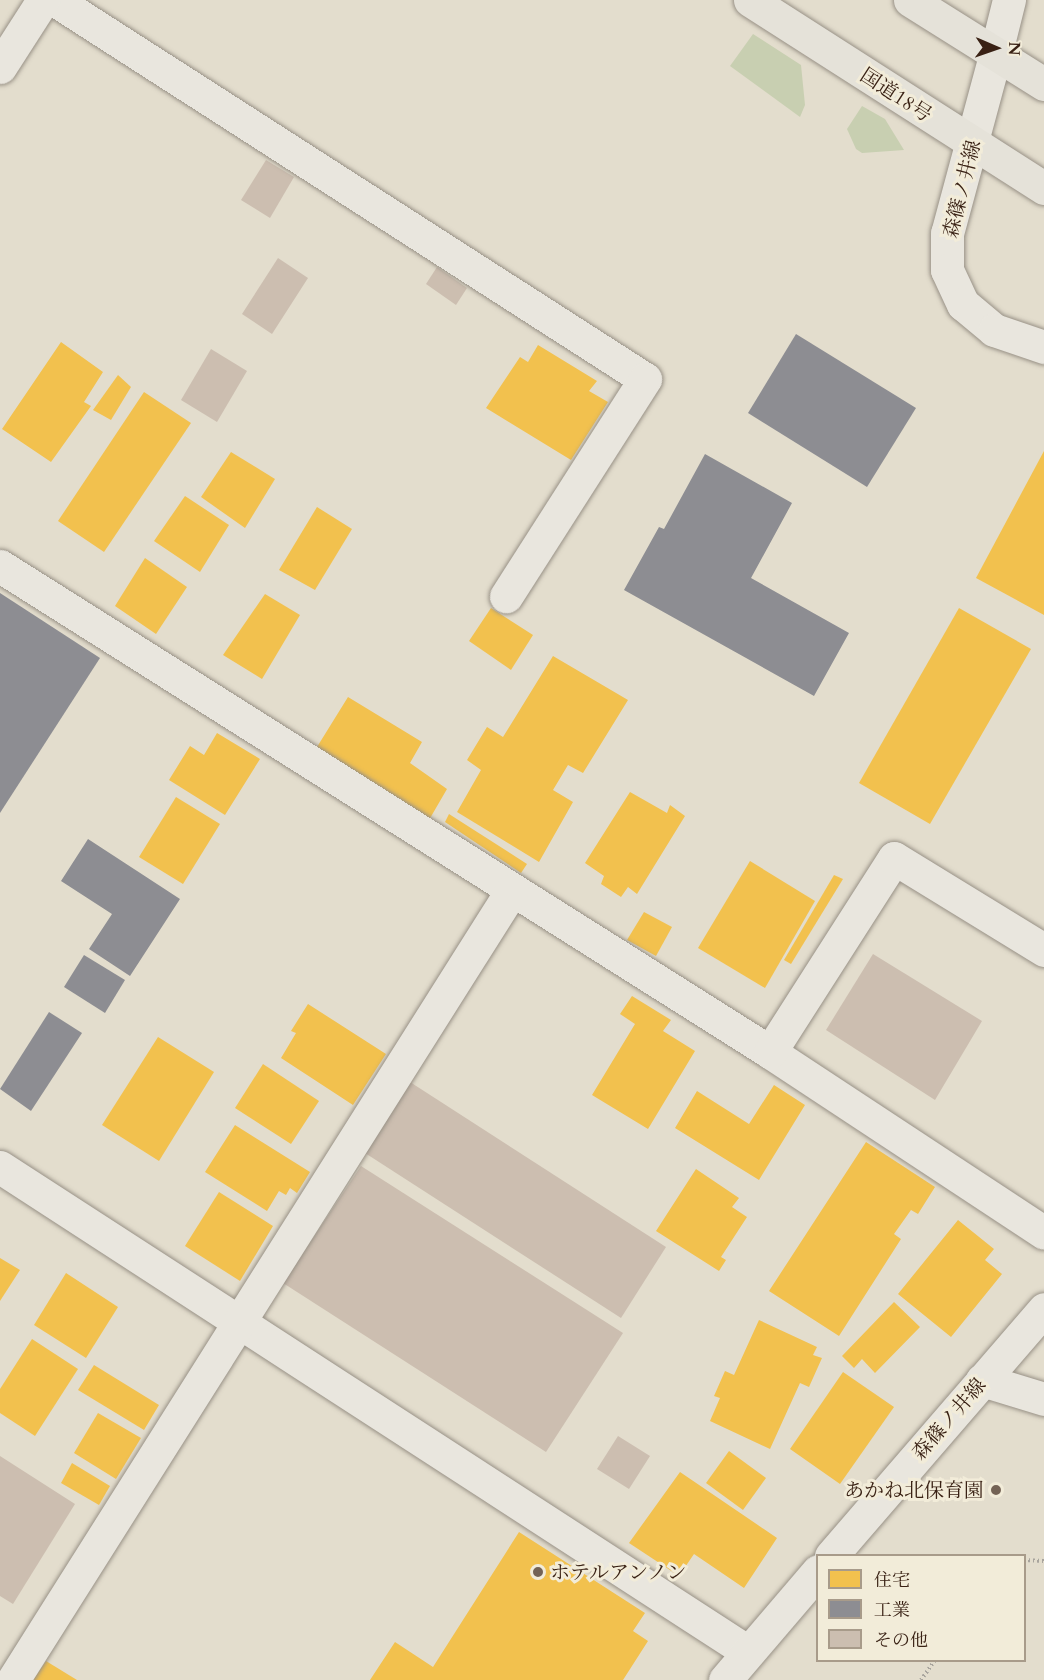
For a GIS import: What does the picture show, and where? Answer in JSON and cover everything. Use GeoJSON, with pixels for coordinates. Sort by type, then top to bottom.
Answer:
{"type":"FeatureCollection","features":[{"type":"Feature","properties":{"kind":"highway","name":"国道18号"},"geometry":{"type":"LineString","coordinates":[[750,0],[1044,188]]}},
{"type":"Feature","properties":{"kind":"highway"},"geometry":{"type":"LineString","coordinates":[[910,0],[1044,84]]}},
{"type":"Feature","properties":{"kind":"street"},"geometry":{"type":"LineString","coordinates":[[0,67],[43,0]]}},
{"type":"Feature","properties":{"kind":"street"},"geometry":{"type":"LineString","coordinates":[[55,0],[645,379],[506,596]]}},
{"type":"Feature","properties":{"kind":"street","name":"森篠ノ井線"},"geometry":{"type":"LineString","coordinates":[[1009,0],[973,144],[947,233],[947,270],[963,304],[994,330],[1044,347]]}},
{"type":"Feature","properties":{"kind":"street"},"geometry":{"type":"LineString","coordinates":[[0,566],[770,1052],[1044,1233]]}},
{"type":"Feature","properties":{"kind":"street"},"geometry":{"type":"LineString","coordinates":[[770,1052],[894,858],[1044,950]]}},
{"type":"Feature","properties":{"kind":"street"},"geometry":{"type":"LineString","coordinates":[[13,1680],[238,1319],[512,890]]}},
{"type":"Feature","properties":{"kind":"street"},"geometry":{"type":"LineString","coordinates":[[0,1167],[238,1319],[748,1652]]}},
{"type":"Feature","properties":{"kind":"street","name":"森篠ノ井線"},"geometry":{"type":"LineString","coordinates":[[833,1554],[1044,1310]]}},
{"type":"Feature","properties":{"kind":"street"},"geometry":{"type":"LineString","coordinates":[[982,1380],[1044,1399]]}},
{"type":"Feature","properties":{"kind":"street"},"geometry":{"type":"LineString","coordinates":[[725,1680],[816,1573]]}},
{"type":"Feature","properties":{"kind":"path"},"geometry":{"type":"LineString","coordinates":[[1026,1560],[1044,1561]]}},
{"type":"Feature","properties":{"kind":"path"},"geometry":{"type":"LineString","coordinates":[[921,1680],[934,1662]]}},
{"type":"Feature","properties":{"kind":"green space"},"geometry":{"type":"Polygon","coordinates":[[[753,34],[801,65],[805,105],[800,117],[730,66],[753,34]]]}},
{"type":"Feature","properties":{"kind":"green space"},"geometry":{"type":"Polygon","coordinates":[[[862,106],[885,119],[904,150],[862,153],[856,149],[847,129],[862,106]]]}},
{"type":"Feature","properties":{"kind":"building: 住宅"},"geometry":{"type":"Polygon","coordinates":[[[61,342],[103,372],[84,402],[91,406],[51,462],[2,429],[61,342]]]}},
{"type":"Feature","properties":{"kind":"building: 住宅"},"geometry":{"type":"Polygon","coordinates":[[[538,345],[597,381],[589,391],[608,402],[571,460],[486,408],[520,357],[528,362],[538,345]]]}},
{"type":"Feature","properties":{"kind":"building: 住宅"},"geometry":{"type":"Polygon","coordinates":[[[118,375],[131,387],[111,420],[93,410],[118,375]]]}},
{"type":"Feature","properties":{"kind":"building: 住宅"},"geometry":{"type":"Polygon","coordinates":[[[144,392],[191,423],[104,552],[58,521],[144,392]]]}},
{"type":"Feature","properties":{"kind":"building: 住宅"},"geometry":{"type":"Polygon","coordinates":[[[1044,451],[1044,615],[976,578],[1044,451]]]}},
{"type":"Feature","properties":{"kind":"building: 住宅"},"geometry":{"type":"Polygon","coordinates":[[[231,452],[275,479],[245,528],[201,497],[231,452]]]}},
{"type":"Feature","properties":{"kind":"building: 住宅"},"geometry":{"type":"Polygon","coordinates":[[[185,496],[229,525],[200,572],[154,541],[185,496]]]}},
{"type":"Feature","properties":{"kind":"building: 住宅"},"geometry":{"type":"Polygon","coordinates":[[[317,507],[352,529],[315,590],[279,570],[317,507]]]}},
{"type":"Feature","properties":{"kind":"building: 住宅"},"geometry":{"type":"Polygon","coordinates":[[[145,558],[187,587],[156,634],[115,606],[145,558]]]}},
{"type":"Feature","properties":{"kind":"building: 住宅"},"geometry":{"type":"Polygon","coordinates":[[[265,594],[300,615],[262,679],[223,655],[265,594]]]}},
{"type":"Feature","properties":{"kind":"building: 住宅"},"geometry":{"type":"Polygon","coordinates":[[[491,608],[533,635],[511,670],[469,641],[491,608]]]}},
{"type":"Feature","properties":{"kind":"building: 住宅"},"geometry":{"type":"Polygon","coordinates":[[[959,608],[1031,649],[930,824],[859,783],[959,608]]]}},
{"type":"Feature","properties":{"kind":"building: 住宅"},"geometry":{"type":"Polygon","coordinates":[[[553,656],[628,700],[583,773],[568,765],[553,790],[573,802],[539,862],[457,812],[481,770],[467,760],[487,727],[503,737],[553,656]]]}},
{"type":"Feature","properties":{"kind":"building: 住宅"},"geometry":{"type":"Polygon","coordinates":[[[348,697],[422,742],[410,763],[447,789],[429,820],[317,747],[348,697]]]}},
{"type":"Feature","properties":{"kind":"building: 住宅"},"geometry":{"type":"Polygon","coordinates":[[[217,733],[260,759],[225,815],[169,780],[190,746],[204,755],[217,733]]]}},
{"type":"Feature","properties":{"kind":"building: 住宅"},"geometry":{"type":"Polygon","coordinates":[[[630,792],[667,813],[670,805],[685,816],[637,894],[628,887],[621,897],[601,884],[604,876],[585,863],[630,792]]]}},
{"type":"Feature","properties":{"kind":"building: 住宅"},"geometry":{"type":"Polygon","coordinates":[[[176,797],[220,824],[183,884],[139,857],[176,797]]]}},
{"type":"Feature","properties":{"kind":"building: 住宅"},"geometry":{"type":"Polygon","coordinates":[[[449,814],[527,864],[521,873],[445,822],[449,814]]]}},
{"type":"Feature","properties":{"kind":"building: 住宅"},"geometry":{"type":"Polygon","coordinates":[[[750,861],[815,901],[765,988],[698,948],[750,861]]]}},
{"type":"Feature","properties":{"kind":"building: 住宅"},"geometry":{"type":"Polygon","coordinates":[[[834,875],[843,879],[791,964],[784,960],[834,875]]]}},
{"type":"Feature","properties":{"kind":"building: 住宅"},"geometry":{"type":"Polygon","coordinates":[[[644,912],[672,927],[656,956],[627,940],[644,912]]]}},
{"type":"Feature","properties":{"kind":"building: 住宅"},"geometry":{"type":"Polygon","coordinates":[[[632,996],[671,1020],[663,1031],[695,1051],[648,1129],[592,1095],[635,1024],[620,1014],[632,996]]]}},
{"type":"Feature","properties":{"kind":"building: 住宅"},"geometry":{"type":"Polygon","coordinates":[[[308,1004],[386,1054],[353,1105],[281,1058],[296,1033],[291,1031],[308,1004]]]}},
{"type":"Feature","properties":{"kind":"building: 住宅"},"geometry":{"type":"Polygon","coordinates":[[[158,1037],[214,1072],[159,1161],[102,1125],[158,1037]]]}},
{"type":"Feature","properties":{"kind":"building: 住宅"},"geometry":{"type":"Polygon","coordinates":[[[263,1064],[319,1101],[291,1144],[235,1108],[263,1064]]]}},
{"type":"Feature","properties":{"kind":"building: 住宅"},"geometry":{"type":"Polygon","coordinates":[[[774,1085],[805,1105],[759,1180],[675,1128],[697,1091],[749,1124],[774,1085]]]}},
{"type":"Feature","properties":{"kind":"building: 住宅"},"geometry":{"type":"Polygon","coordinates":[[[235,1125],[310,1172],[297,1193],[290,1188],[286,1195],[279,1191],[267,1211],[205,1172],[235,1125]]]}},
{"type":"Feature","properties":{"kind":"building: 住宅"},"geometry":{"type":"Polygon","coordinates":[[[866,1142],[935,1187],[918,1214],[911,1210],[894,1234],[901,1239],[839,1336],[769,1291],[866,1142]]]}},
{"type":"Feature","properties":{"kind":"building: 住宅"},"geometry":{"type":"Polygon","coordinates":[[[696,1169],[739,1198],[732,1207],[747,1217],[721,1257],[726,1260],[719,1271],[656,1231],[696,1169]]]}},
{"type":"Feature","properties":{"kind":"building: 住宅"},"geometry":{"type":"Polygon","coordinates":[[[219,1192],[273,1226],[240,1281],[185,1246],[219,1192]]]}},
{"type":"Feature","properties":{"kind":"building: 住宅"},"geometry":{"type":"Polygon","coordinates":[[[958,1220],[994,1249],[985,1260],[1002,1274],[951,1337],[898,1294],[958,1220]]]}},
{"type":"Feature","properties":{"kind":"building: 住宅"},"geometry":{"type":"Polygon","coordinates":[[[0,1258],[20,1270],[0,1301],[0,1258]]]}},
{"type":"Feature","properties":{"kind":"building: 住宅"},"geometry":{"type":"Polygon","coordinates":[[[66,1273],[118,1307],[86,1358],[34,1325],[66,1273]]]}},
{"type":"Feature","properties":{"kind":"building: 住宅"},"geometry":{"type":"Polygon","coordinates":[[[894,1302],[920,1327],[875,1373],[862,1359],[854,1368],[842,1356],[894,1302]]]}},
{"type":"Feature","properties":{"kind":"building: 住宅"},"geometry":{"type":"Polygon","coordinates":[[[759,1320],[817,1347],[813,1355],[822,1358],[809,1387],[800,1383],[770,1449],[710,1421],[720,1398],[714,1396],[725,1371],[734,1375],[759,1320]]]}},
{"type":"Feature","properties":{"kind":"building: 住宅"},"geometry":{"type":"Polygon","coordinates":[[[32,1339],[78,1369],[35,1436],[0,1413],[0,1389],[32,1339]]]}},
{"type":"Feature","properties":{"kind":"building: 住宅"},"geometry":{"type":"Polygon","coordinates":[[[94,1365],[159,1405],[144,1430],[78,1390],[94,1365]]]}},
{"type":"Feature","properties":{"kind":"building: 住宅"},"geometry":{"type":"Polygon","coordinates":[[[843,1372],[894,1407],[840,1484],[790,1449],[843,1372]]]}},
{"type":"Feature","properties":{"kind":"building: 住宅"},"geometry":{"type":"Polygon","coordinates":[[[98,1413],[141,1438],[116,1479],[74,1453],[98,1413]]]}},
{"type":"Feature","properties":{"kind":"building: 住宅"},"geometry":{"type":"Polygon","coordinates":[[[729,1451],[766,1478],[743,1510],[706,1483],[729,1451]]]}},
{"type":"Feature","properties":{"kind":"building: 住宅"},"geometry":{"type":"Polygon","coordinates":[[[72,1463],[110,1486],[99,1505],[61,1483],[72,1463]]]}},
{"type":"Feature","properties":{"kind":"building: 住宅"},"geometry":{"type":"Polygon","coordinates":[[[680,1472],[777,1538],[744,1588],[694,1554],[679,1576],[629,1543],[680,1472]]]}},
{"type":"Feature","properties":{"kind":"building: 住宅","name":"ホテルアンノン"},"geometry":{"type":"Polygon","coordinates":[[[519,1532],[645,1613],[633,1631],[648,1641],[623,1680],[370,1680],[395,1642],[433,1667],[519,1532]]]}},
{"type":"Feature","properties":{"kind":"building: 住宅"},"geometry":{"type":"Polygon","coordinates":[[[46,1661],[77,1680],[33,1680],[46,1661]]]}},
{"type":"Feature","properties":{"kind":"building: 工業"},"geometry":{"type":"Polygon","coordinates":[[[796,334],[916,408],[867,487],[748,413],[796,334]]]}},
{"type":"Feature","properties":{"kind":"building: 工業"},"geometry":{"type":"Polygon","coordinates":[[[705,454],[792,503],[751,578],[849,633],[814,696],[624,590],[659,527],[664,529],[705,454]]]}},
{"type":"Feature","properties":{"kind":"building: 工業"},"geometry":{"type":"Polygon","coordinates":[[[0,593],[100,658],[0,813],[0,593]]]}},
{"type":"Feature","properties":{"kind":"building: 工業"},"geometry":{"type":"Polygon","coordinates":[[[88,839],[180,899],[130,976],[89,949],[112,914],[61,881],[88,839]]]}},
{"type":"Feature","properties":{"kind":"building: 工業"},"geometry":{"type":"Polygon","coordinates":[[[84,955],[125,980],[105,1013],[64,987],[84,955]]]}},
{"type":"Feature","properties":{"kind":"building: 工業"},"geometry":{"type":"Polygon","coordinates":[[[49,1012],[82,1033],[31,1111],[0,1089],[49,1012]]]}},
{"type":"Feature","properties":{"kind":"building: その他"},"geometry":{"type":"Polygon","coordinates":[[[266,160],[294,177],[270,218],[241,200],[266,160]]]}},
{"type":"Feature","properties":{"kind":"building: その他"},"geometry":{"type":"Polygon","coordinates":[[[278,258],[308,278],[272,334],[242,314],[278,258]]]}},
{"type":"Feature","properties":{"kind":"building: その他"},"geometry":{"type":"Polygon","coordinates":[[[437,267],[467,288],[456,305],[426,284],[437,267]]]}},
{"type":"Feature","properties":{"kind":"building: その他"},"geometry":{"type":"Polygon","coordinates":[[[211,349],[247,371],[217,422],[181,400],[211,349]]]}},
{"type":"Feature","properties":{"kind":"building: その他"},"geometry":{"type":"Polygon","coordinates":[[[873,954],[982,1021],[935,1100],[826,1030],[873,954]]]}},
{"type":"Feature","properties":{"kind":"building: その他"},"geometry":{"type":"Polygon","coordinates":[[[410,1082],[666,1247],[621,1318],[365,1153],[410,1082]]]}},
{"type":"Feature","properties":{"kind":"building: その他"},"geometry":{"type":"Polygon","coordinates":[[[361,1166],[623,1333],[546,1452],[283,1283],[361,1166]]]}},
{"type":"Feature","properties":{"kind":"building: その他"},"geometry":{"type":"Polygon","coordinates":[[[618,1436],[650,1456],[629,1489],[597,1469],[618,1436]]]}},
{"type":"Feature","properties":{"kind":"building: その他"},"geometry":{"type":"Polygon","coordinates":[[[0,1456],[75,1504],[13,1604],[0,1596],[0,1456]]]}},
{"type":"Feature","properties":{"kind":"place","name":"あかね北保育園"},"geometry":{"type":"Point","coordinates":[996,1490]}},
{"type":"Feature","properties":{"kind":"place","name":"ホテルアンノン"},"geometry":{"type":"Point","coordinates":[538,1572]}}]}
